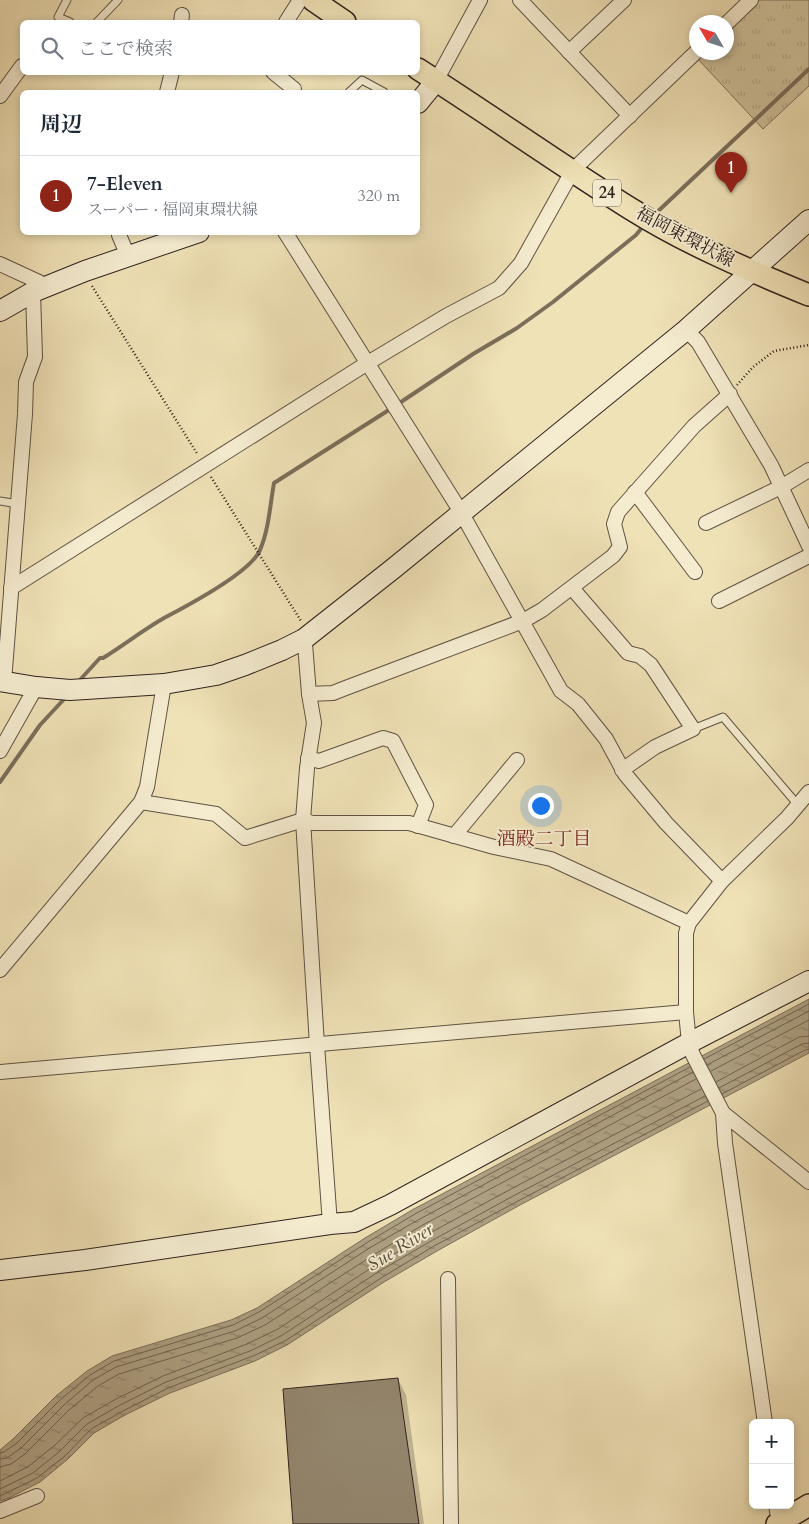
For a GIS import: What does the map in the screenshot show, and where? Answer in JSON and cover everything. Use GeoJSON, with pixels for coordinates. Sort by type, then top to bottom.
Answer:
{"type":"FeatureCollection","features":[{"type":"Feature","properties":{"kind":"main road"},"geometry":{"type":"LineString","coordinates":[[313,0],[342,20]]}},
{"type":"Feature","properties":{"kind":"main road","name":"福岡東環状線"},"geometry":{"type":"LineString","coordinates":[[420,70],[632,210],[752,272],[809,295]]}},
{"type":"Feature","properties":{"kind":"main road"},"geometry":{"type":"LineString","coordinates":[[777,1518],[809,1505]]}},
{"type":"Feature","properties":{"kind":"street"},"geometry":{"type":"LineString","coordinates":[[287,20],[300,0]]}},
{"type":"Feature","properties":{"kind":"street"},"geometry":{"type":"LineString","coordinates":[[420,101],[436,81],[480,0]]}},
{"type":"Feature","properties":{"kind":"street"},"geometry":{"type":"LineString","coordinates":[[520,0],[630,116]]}},
{"type":"Feature","properties":{"kind":"street"},"geometry":{"type":"LineString","coordinates":[[569,52],[624,0]]}},
{"type":"Feature","properties":{"kind":"street"},"geometry":{"type":"LineString","coordinates":[[734,16],[751,0]]}},
{"type":"Feature","properties":{"kind":"street"},"geometry":{"type":"LineString","coordinates":[[11,588],[366,364],[446,316],[499,288],[521,263],[573,170],[689,59]]}},
{"type":"Feature","properties":{"kind":"street"},"geometry":{"type":"LineString","coordinates":[[0,96],[20,69]]}},
{"type":"Feature","properties":{"kind":"street"},"geometry":{"type":"LineString","coordinates":[[168,90],[171,75]]}},
{"type":"Feature","properties":{"kind":"street"},"geometry":{"type":"LineString","coordinates":[[277,75],[294,89]]}},
{"type":"Feature","properties":{"kind":"street"},"geometry":{"type":"LineString","coordinates":[[0,264],[39,282],[35,357],[26,382],[18,504],[2,681],[36,688],[70,690],[164,684],[216,675],[282,650],[307,637],[686,330],[809,220]]}},
{"type":"Feature","properties":{"kind":"street"},"geometry":{"type":"LineString","coordinates":[[119,235],[128,256]]}},
{"type":"Feature","properties":{"kind":"street"},"geometry":{"type":"LineString","coordinates":[[0,311],[38,290],[85,271],[190,235]]}},
{"type":"Feature","properties":{"kind":"street"},"geometry":{"type":"LineString","coordinates":[[287,235],[366,364],[461,512],[562,691],[578,704],[606,739],[622,770],[666,823],[722,881]]}},
{"type":"Feature","properties":{"kind":"street"},"geometry":{"type":"LineString","coordinates":[[686,330],[698,342],[772,465],[809,546]]}},
{"type":"Feature","properties":{"kind":"street"},"geometry":{"type":"LineString","coordinates":[[309,694],[333,693],[523,621],[542,610],[613,556],[620,547],[614,524],[618,512],[694,426],[730,394]]}},
{"type":"Feature","properties":{"kind":"street"},"geometry":{"type":"LineString","coordinates":[[706,523],[781,487],[809,470]]}},
{"type":"Feature","properties":{"kind":"street"},"geometry":{"type":"LineString","coordinates":[[635,492],[695,572]]}},
{"type":"Feature","properties":{"kind":"street"},"geometry":{"type":"LineString","coordinates":[[719,601],[809,556]]}},
{"type":"Feature","properties":{"kind":"street"},"geometry":{"type":"LineString","coordinates":[[572,588],[628,653],[640,656],[651,665],[693,729],[655,747],[622,770]]}},
{"type":"Feature","properties":{"kind":"street"},"geometry":{"type":"LineString","coordinates":[[307,637],[309,694],[314,723],[308,758],[303,820],[330,1224]]}},
{"type":"Feature","properties":{"kind":"street"},"geometry":{"type":"LineString","coordinates":[[0,970],[141,802],[147,788],[164,684]]}},
{"type":"Feature","properties":{"kind":"street"},"geometry":{"type":"LineString","coordinates":[[0,751],[36,688]]}},
{"type":"Feature","properties":{"kind":"street"},"geometry":{"type":"LineString","coordinates":[[308,758],[319,761],[382,738],[394,741],[426,805],[418,826]]}},
{"type":"Feature","properties":{"kind":"street"},"geometry":{"type":"LineString","coordinates":[[454,836],[517,760]]}},
{"type":"Feature","properties":{"kind":"street"},"geometry":{"type":"LineString","coordinates":[[764,1419],[721,1108],[691,1049],[686,1012],[686,933],[688,924],[722,881],[787,818],[809,792]]}},
{"type":"Feature","properties":{"kind":"street"},"geometry":{"type":"LineString","coordinates":[[141,802],[216,814],[245,838],[303,820],[312,823],[409,823],[494,847],[551,859],[688,924]]}},
{"type":"Feature","properties":{"kind":"street"},"geometry":{"type":"LineString","coordinates":[[0,1270],[85,1260],[354,1222],[691,1049],[809,981]]}},
{"type":"Feature","properties":{"kind":"street"},"geometry":{"type":"LineString","coordinates":[[0,1072],[686,1012]]}},
{"type":"Feature","properties":{"kind":"street"},"geometry":{"type":"LineString","coordinates":[[721,1108],[809,1182]]}},
{"type":"Feature","properties":{"kind":"street"},"geometry":{"type":"LineString","coordinates":[[448,1279],[450,1524]]}},
{"type":"Feature","properties":{"kind":"street"},"geometry":{"type":"LineString","coordinates":[[0,1511],[37,1496]]}},
{"type":"Feature","properties":{"kind":"lane"},"geometry":{"type":"LineString","coordinates":[[66,20],[58,16],[67,0]]}},
{"type":"Feature","properties":{"kind":"lane"},"geometry":{"type":"LineString","coordinates":[[99,20],[118,0]]}},
{"type":"Feature","properties":{"kind":"lane"},"geometry":{"type":"LineString","coordinates":[[351,90],[362,80],[380,90]]}},
{"type":"Feature","properties":{"kind":"lane"},"geometry":{"type":"LineString","coordinates":[[0,501],[18,504]]}},
{"type":"Feature","properties":{"kind":"lane"},"geometry":{"type":"LineString","coordinates":[[693,729],[722,717],[798,805]]}},
{"type":"Feature","properties":{"kind":"path"},"geometry":{"type":"LineString","coordinates":[[85,271],[88,279],[205,466],[307,637]]}},
{"type":"Feature","properties":{"kind":"path"},"geometry":{"type":"LineString","coordinates":[[730,394],[753,367],[774,351],[809,345]]}},
{"type":"Feature","properties":{"kind":"green space"},"geometry":{"type":"Polygon","coordinates":[[[759,0],[809,0],[809,86],[763,129],[699,60],[734,60],[734,24],[759,0]]]}},
{"type":"Feature","properties":{"kind":"water","name":"Sue River"},"geometry":{"type":"Polygon","coordinates":[[[809,999],[809,1053],[520,1205],[437,1251],[384,1282],[287,1345],[255,1361],[170,1393],[125,1415],[94,1433],[68,1459],[40,1482],[0,1501],[0,1450],[56,1396],[87,1371],[112,1356],[231,1320],[257,1308],[412,1210],[809,999]]]}},
{"type":"Feature","properties":{"kind":"building"},"geometry":{"type":"Polygon","coordinates":[[[398,1378],[419,1524],[293,1524],[283,1389],[398,1378]]]}},
{"type":"Feature","properties":{"kind":"waterway"},"geometry":{"type":"LineString","coordinates":[[654,215],[809,69]]}},
{"type":"Feature","properties":{"kind":"waterway"},"geometry":{"type":"LineString","coordinates":[[398,404],[473,354],[517,328],[553,302],[636,235],[644,225]]}},
{"type":"Feature","properties":{"kind":"waterway"},"geometry":{"type":"LineString","coordinates":[[78,682],[100,658],[103,658],[156,623],[217,588],[244,568],[254,559],[263,542],[274,483],[392,408]]}},
{"type":"Feature","properties":{"kind":"waterway"},"geometry":{"type":"LineString","coordinates":[[0,782],[40,725],[66,697]]}},
{"type":"Feature","properties":{"kind":"place","name":"7-Eleven"},"geometry":{"type":"Point","coordinates":[731,193]}},
{"type":"Feature","properties":{"kind":"district","name":"酒殿二丁目"},"geometry":{"type":"Point","coordinates":[544,839]}}]}
